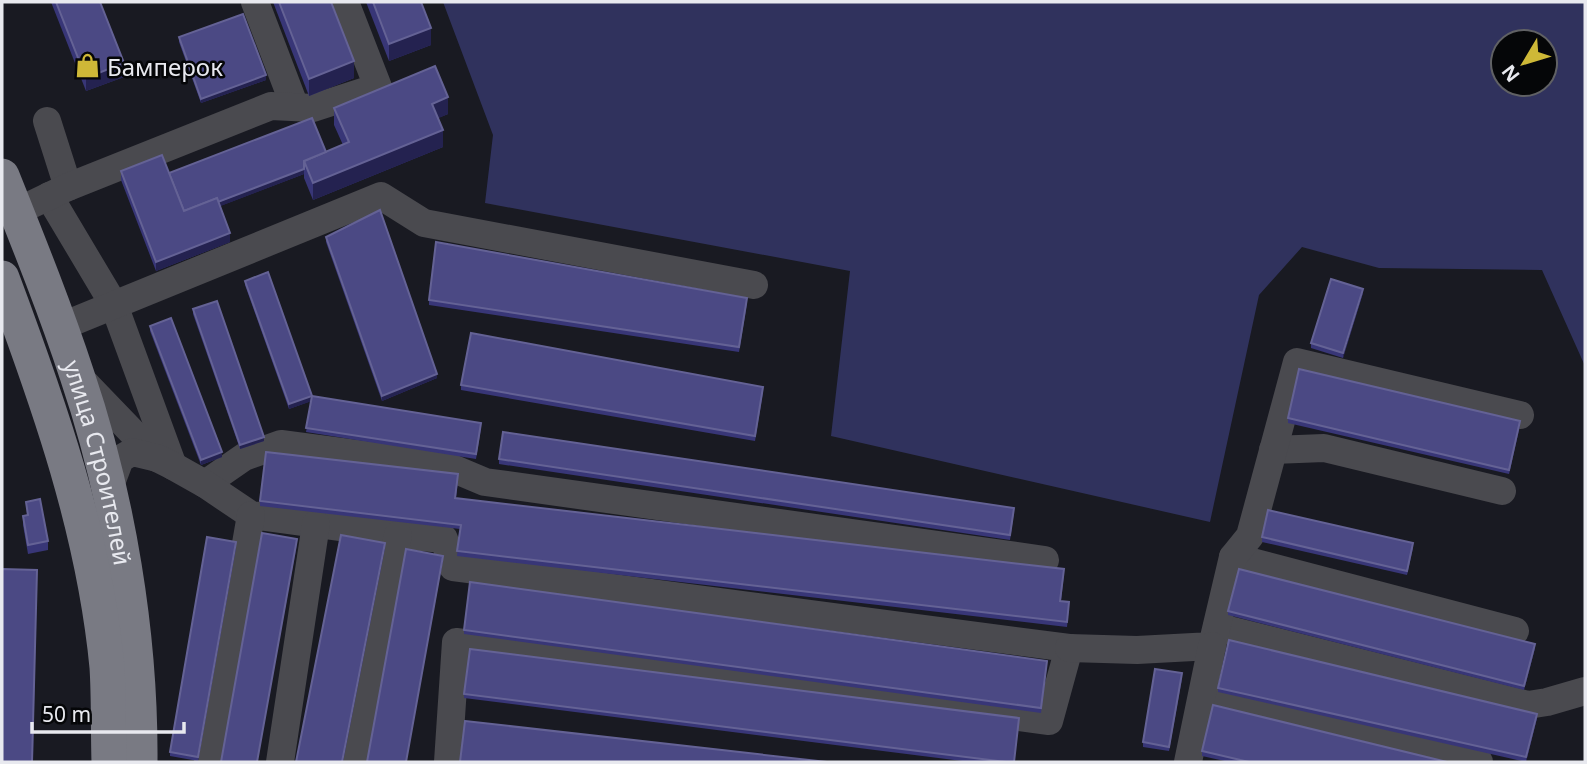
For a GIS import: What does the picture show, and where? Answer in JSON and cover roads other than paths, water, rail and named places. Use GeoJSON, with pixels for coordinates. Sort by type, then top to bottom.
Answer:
{"type":"FeatureCollection","features":[{"type":"Feature","properties":{"kind":"main road","name":"улица Строителей"},"geometry":{"type":"LineString","coordinates":[[2,176],[9,213],[60,327],[78,376],[108,491],[133,621],[140,762]]}},
{"type":"Feature","properties":{"kind":"main road","name":"улица Строителей"},"geometry":{"type":"LineString","coordinates":[[2,278],[43,387],[64,452],[84,530],[107,668],[109,762]]}},
{"type":"Feature","properties":{"kind":"lane"},"geometry":{"type":"LineString","coordinates":[[255,2],[295,107]]}},
{"type":"Feature","properties":{"kind":"lane"},"geometry":{"type":"LineString","coordinates":[[9,213],[271,106],[313,108],[378,87],[345,2]]}},
{"type":"Feature","properties":{"kind":"lane"},"geometry":{"type":"LineString","coordinates":[[47,121],[59,192],[114,305],[165,462]]}},
{"type":"Feature","properties":{"kind":"lane"},"geometry":{"type":"LineString","coordinates":[[60,327],[381,196],[424,223],[754,285]]}},
{"type":"Feature","properties":{"kind":"lane"},"geometry":{"type":"LineString","coordinates":[[1188,762],[1233,557],[1250,536],[1297,362],[1520,415]]}},
{"type":"Feature","properties":{"kind":"lane"},"geometry":{"type":"LineString","coordinates":[[78,376],[165,462]]}},
{"type":"Feature","properties":{"kind":"lane"},"geometry":{"type":"LineString","coordinates":[[205,484],[244,457],[281,444],[447,466],[485,482],[1045,560]]}},
{"type":"Feature","properties":{"kind":"lane"},"geometry":{"type":"LineString","coordinates":[[1273,450],[1324,448],[1502,491]]}},
{"type":"Feature","properties":{"kind":"lane"},"geometry":{"type":"LineString","coordinates":[[108,491],[120,459],[132,452],[165,462],[205,484],[251,515],[398,536],[444,539],[453,567],[1069,648],[1137,649],[1214,636],[1528,705],[1585,691]]}},
{"type":"Feature","properties":{"kind":"lane"},"geometry":{"type":"LineString","coordinates":[[208,762],[251,515]]}},
{"type":"Feature","properties":{"kind":"lane"},"geometry":{"type":"LineString","coordinates":[[280,762],[316,524]]}},
{"type":"Feature","properties":{"kind":"lane"},"geometry":{"type":"LineString","coordinates":[[353,762],[398,536]]}},
{"type":"Feature","properties":{"kind":"lane"},"geometry":{"type":"LineString","coordinates":[[1233,557],[1515,631]]}},
{"type":"Feature","properties":{"kind":"lane"},"geometry":{"type":"LineString","coordinates":[[448,762],[456,642],[1049,721],[1069,648]]}},
{"type":"Feature","properties":{"kind":"lane"},"geometry":{"type":"LineString","coordinates":[[1202,697],[1479,762]]}},
{"type":"Feature","properties":{"kind":"place","name":"Бамперок"},"geometry":{"type":"Point","coordinates":[87,66]}}]}
